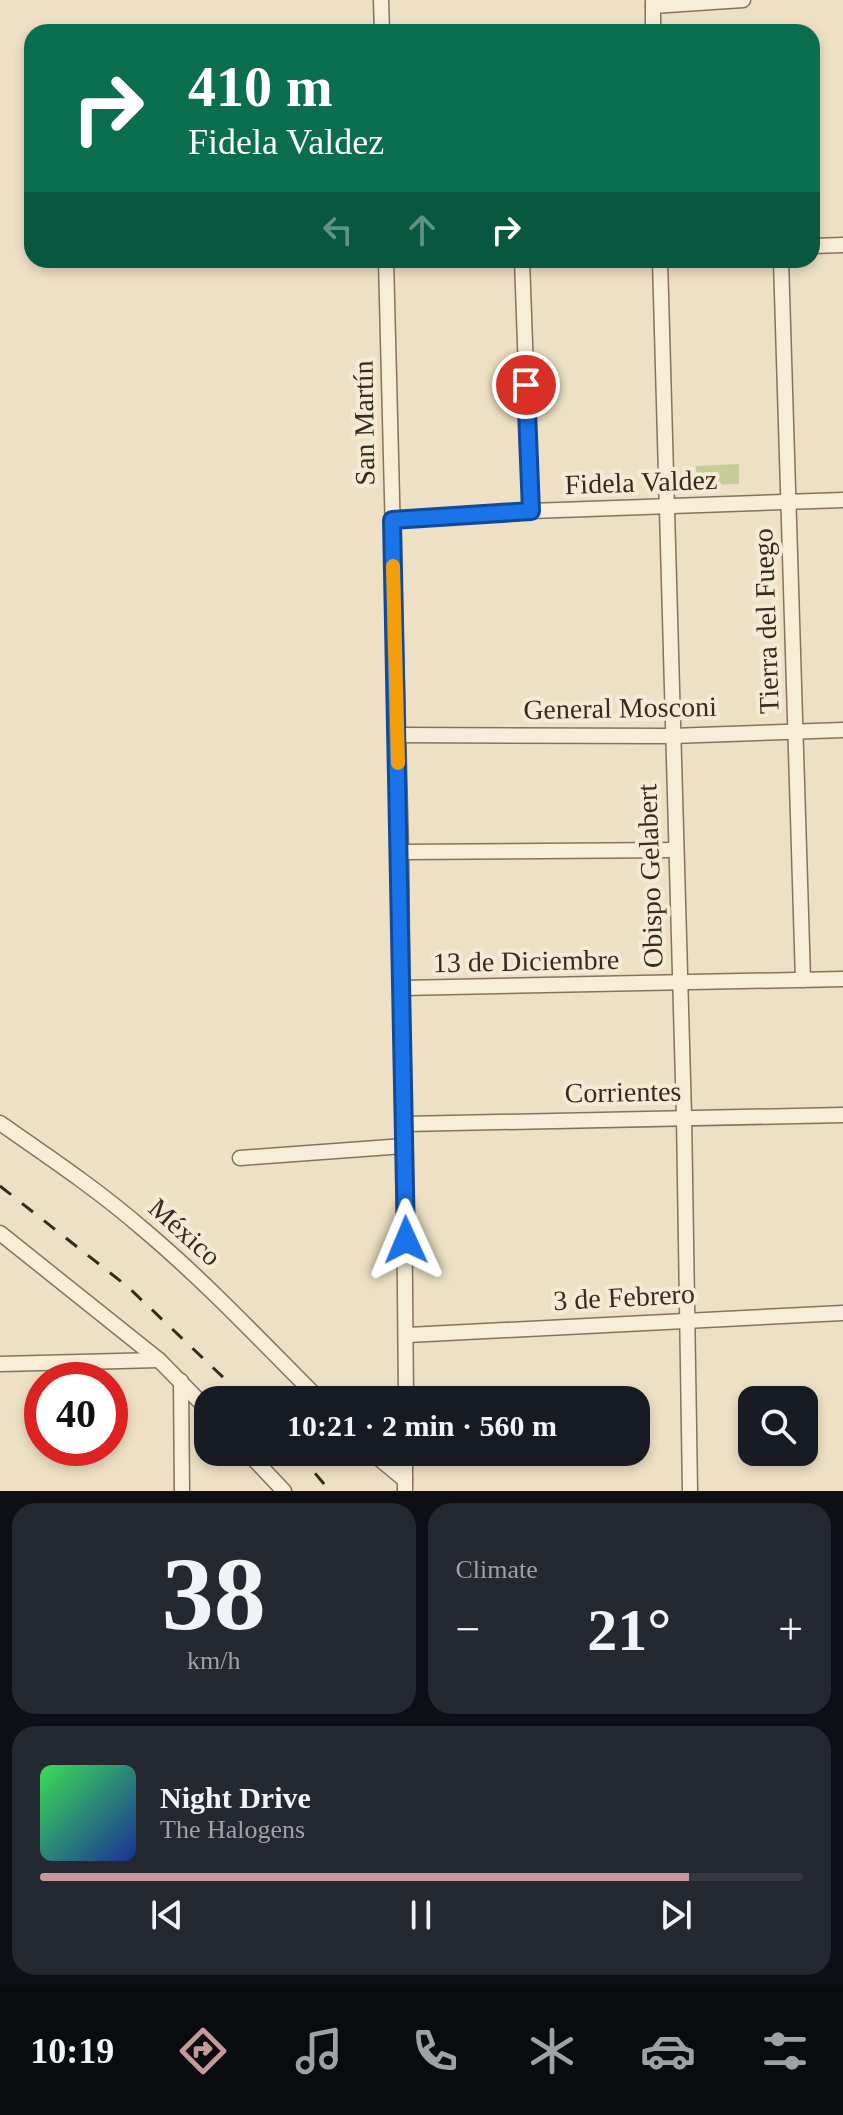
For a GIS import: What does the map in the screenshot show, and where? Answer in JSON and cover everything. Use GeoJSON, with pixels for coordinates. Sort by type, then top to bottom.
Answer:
{"type":"FeatureCollection","features":[{"type":"Feature","properties":{"kind":"street"},"geometry":{"type":"LineString","coordinates":[[381,0],[382,24]]}},
{"type":"Feature","properties":{"kind":"street"},"geometry":{"type":"LineString","coordinates":[[653,24],[653,3],[743,0]]}},
{"type":"Feature","properties":{"kind":"street"},"geometry":{"type":"LineString","coordinates":[[820,246],[843,245]]}},
{"type":"Feature","properties":{"kind":"street","name":"San Martín"},"geometry":{"type":"LineString","coordinates":[[386,268],[401,852],[406,1386]]}},
{"type":"Feature","properties":{"kind":"street"},"geometry":{"type":"LineString","coordinates":[[522,268],[531,511]]}},
{"type":"Feature","properties":{"kind":"street","name":"Obispo Gelabert"},"geometry":{"type":"LineString","coordinates":[[660,268],[674,850],[684,1116],[690,1491]]}},
{"type":"Feature","properties":{"kind":"street","name":"Tierra del Fuego"},"geometry":{"type":"LineString","coordinates":[[781,268],[803,980]]}},
{"type":"Feature","properties":{"kind":"street","name":"Fidela Valdez"},"geometry":{"type":"LineString","coordinates":[[392,520],[531,511],[843,500]]}},
{"type":"Feature","properties":{"kind":"street","name":"General Mosconi"},"geometry":{"type":"LineString","coordinates":[[398,735],[671,736],[843,730]]}},
{"type":"Feature","properties":{"kind":"street"},"geometry":{"type":"LineString","coordinates":[[401,852],[674,850]]}},
{"type":"Feature","properties":{"kind":"street","name":"13 de Diciembre"},"geometry":{"type":"LineString","coordinates":[[402,988],[680,985],[843,979]]}},
{"type":"Feature","properties":{"kind":"street","name":"Corrientes"},"geometry":{"type":"LineString","coordinates":[[405,1124],[843,1115]]}},
{"type":"Feature","properties":{"kind":"street","name":"México"},"geometry":{"type":"LineString","coordinates":[[0,1123],[102,1195],[146,1231],[217,1295],[306,1386]]}},
{"type":"Feature","properties":{"kind":"street"},"geometry":{"type":"LineString","coordinates":[[240,1158],[404,1146]]}},
{"type":"Feature","properties":{"kind":"street"},"geometry":{"type":"LineString","coordinates":[[0,1233],[159,1360],[194,1395]]}},
{"type":"Feature","properties":{"kind":"street","name":"3 de Febrero"},"geometry":{"type":"LineString","coordinates":[[408,1335],[843,1313]]}},
{"type":"Feature","properties":{"kind":"street"},"geometry":{"type":"LineString","coordinates":[[0,1364],[159,1360]]}},
{"type":"Feature","properties":{"kind":"street"},"geometry":{"type":"LineString","coordinates":[[181,1381],[182,1491]]}},
{"type":"Feature","properties":{"kind":"street"},"geometry":{"type":"LineString","coordinates":[[260,1466],[284,1491]]}},
{"type":"Feature","properties":{"kind":"street"},"geometry":{"type":"LineString","coordinates":[[385,1466],[405,1485]]}},
{"type":"Feature","properties":{"kind":"green space"},"geometry":{"type":"Polygon","coordinates":[[[739,464],[739,484],[697,485],[696,466],[739,464]]]}},
{"type":"Feature","properties":{"kind":"railway"},"geometry":{"type":"LineString","coordinates":[[0,1186],[128,1287],[232,1386]]}},
{"type":"Feature","properties":{"kind":"railway"},"geometry":{"type":"LineString","coordinates":[[309,1466],[330,1491]]}},
{"type":"Feature","properties":{"kind":"slow traffic"},"geometry":{"type":"LineString","coordinates":[[393,566],[398,763]]}},
{"type":"Feature","properties":{"kind":"route"},"geometry":{"type":"LineString","coordinates":[[406,1240],[401,852],[392,520],[531,511],[526,385]]}}]}
